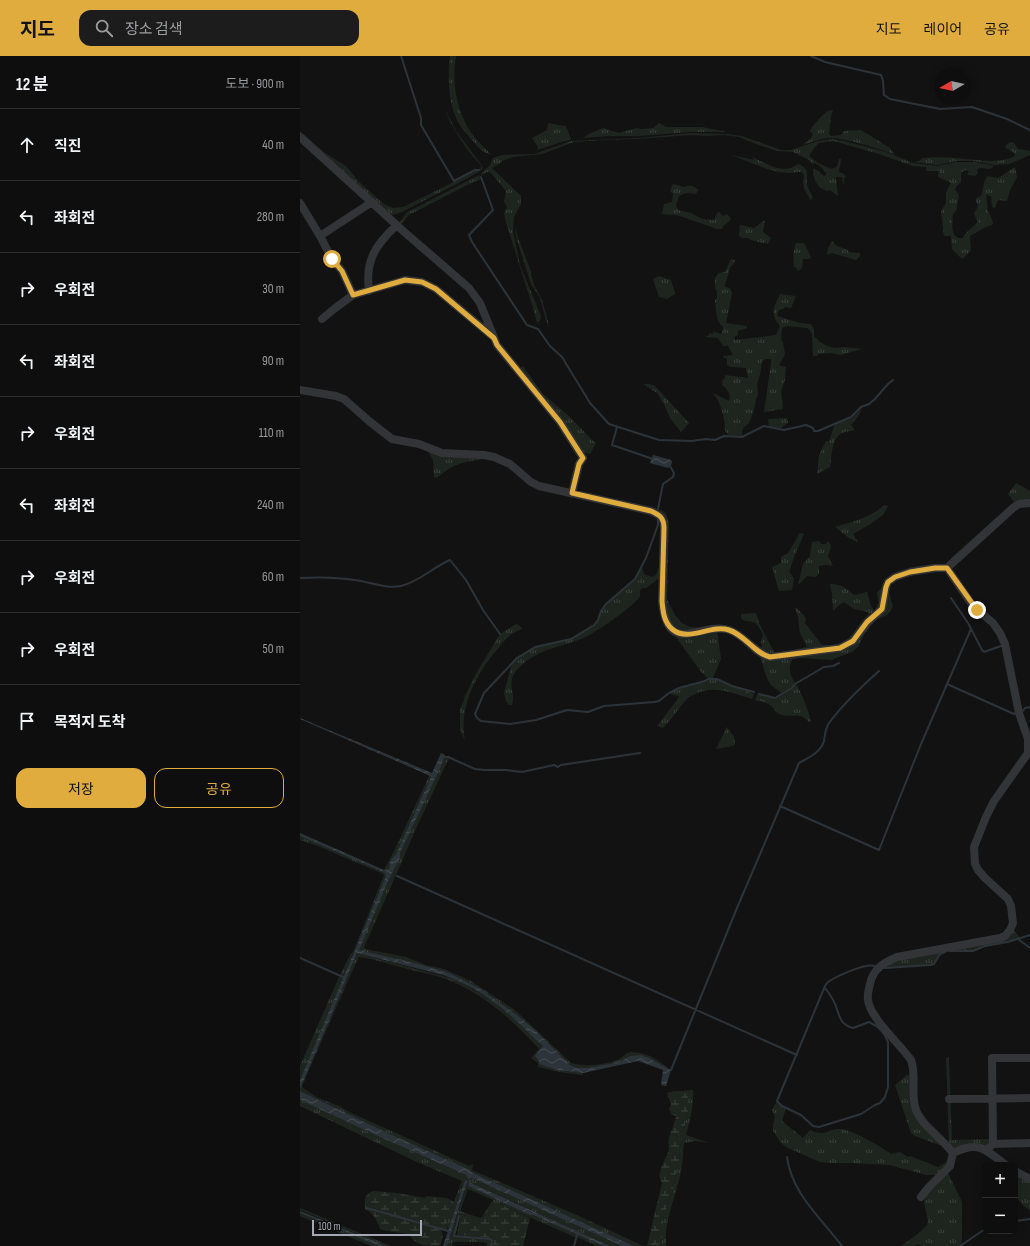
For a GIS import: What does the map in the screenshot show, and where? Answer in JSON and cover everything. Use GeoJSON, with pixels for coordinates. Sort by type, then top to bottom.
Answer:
{"type":"FeatureCollection","features":[{"type":"Feature","properties":{"kind":"street"},"geometry":{"type":"LineString","coordinates":[[300,136],[397,226],[469,288],[480,303],[497,345],[560,422],[583,458],[579,464],[572,493]]}},
{"type":"Feature","properties":{"kind":"street"},"geometry":{"type":"LineString","coordinates":[[320,236],[372,202]]}},
{"type":"Feature","properties":{"kind":"street"},"geometry":{"type":"LineString","coordinates":[[300,203],[332,259],[342,271],[353,295]]}},
{"type":"Feature","properties":{"kind":"street"},"geometry":{"type":"LineString","coordinates":[[368,291],[368,268],[372,258],[378,246],[385,237],[397,226]]}},
{"type":"Feature","properties":{"kind":"street"},"geometry":{"type":"LineString","coordinates":[[322,319],[338,305],[353,295],[405,280],[422,282],[436,289],[494,338]]}},
{"type":"Feature","properties":{"kind":"street"},"geometry":{"type":"LineString","coordinates":[[300,390],[336,396],[344,399],[392,439],[419,444],[442,453],[484,455],[494,457],[510,464],[531,482],[540,486],[651,511],[662,517],[664,522],[662,601],[665,620],[675,632],[688,634],[720,628],[728,630],[742,637],[764,655],[770,657],[840,648],[853,641],[867,622],[882,609],[888,582],[895,577],[910,572],[935,568],[947,568],[1013,508],[1019,504],[1030,503]]}},
{"type":"Feature","properties":{"kind":"street"},"geometry":{"type":"LineString","coordinates":[[947,568],[973,606],[993,623],[1000,633],[1005,644],[1019,713],[1028,738],[1028,753],[994,801],[986,816],[974,847],[975,864],[978,870],[984,878],[1008,899],[1011,906],[1013,923],[1010,930],[1000,938],[897,957],[886,962],[879,966],[874,972],[868,999],[872,1012],[911,1060],[914,1067],[913,1091],[916,1110],[922,1120],[953,1153]]}},
{"type":"Feature","properties":{"kind":"street"},"geometry":{"type":"LineString","coordinates":[[1003,1162],[990,1147],[993,1098],[992,1058],[1030,1058]]}},
{"type":"Feature","properties":{"kind":"street"},"geometry":{"type":"LineString","coordinates":[[949,1099],[1030,1098]]}},
{"type":"Feature","properties":{"kind":"street"},"geometry":{"type":"LineString","coordinates":[[953,1153],[961,1149],[980,1146],[990,1147],[1030,1143]]}},
{"type":"Feature","properties":{"kind":"street"},"geometry":{"type":"LineString","coordinates":[[921,1197],[950,1166],[953,1153]]}},
{"type":"Feature","properties":{"kind":"street"},"geometry":{"type":"LineString","coordinates":[[1018,1173],[1030,1179]]}},
{"type":"Feature","properties":{"kind":"green space"},"geometry":{"type":"Polygon","coordinates":[[[450,56],[456,56],[454,78],[455,89],[464,120],[476,139],[492,155],[486,153],[478,147],[462,129],[456,119],[450,93],[450,56]]]}},
{"type":"Feature","properties":{"kind":"green space"},"geometry":{"type":"Polygon","coordinates":[[[445,109],[456,131],[481,164],[483,169],[402,212],[392,215],[388,214],[300,134],[300,131],[325,153],[346,166],[359,182],[384,204],[393,208],[403,207],[481,168],[481,165],[470,153],[455,131],[445,109]]]}},
{"type":"Feature","properties":{"kind":"green space"},"geometry":{"type":"Polygon","coordinates":[[[828,111],[833,111],[829,134],[831,136],[841,135],[844,131],[861,130],[890,148],[895,155],[863,144],[837,138],[816,140],[803,145],[811,138],[813,134],[810,131],[814,125],[828,111]]]}},
{"type":"Feature","properties":{"kind":"green space"},"geometry":{"type":"Polygon","coordinates":[[[548,123],[566,126],[571,139],[537,150],[538,147],[532,138],[547,130],[548,123]]]}},
{"type":"Feature","properties":{"kind":"green space"},"geometry":{"type":"Polygon","coordinates":[[[659,123],[666,127],[702,127],[727,132],[690,132],[583,138],[603,128],[619,133],[636,128],[653,128],[659,123]]]}},
{"type":"Feature","properties":{"kind":"green space"},"geometry":{"type":"Polygon","coordinates":[[[690,133],[742,136],[781,150],[791,150],[818,141],[831,139],[886,152],[913,163],[937,166],[957,162],[974,162],[994,166],[990,169],[980,168],[977,170],[978,173],[975,176],[967,175],[969,171],[967,170],[963,171],[961,174],[961,182],[955,190],[959,195],[952,222],[954,234],[959,238],[963,238],[965,234],[978,222],[974,214],[978,206],[976,201],[977,197],[980,197],[982,194],[986,178],[988,176],[998,178],[1015,167],[1017,177],[1010,190],[1007,201],[998,200],[995,208],[992,207],[991,196],[986,195],[988,212],[993,223],[992,225],[970,236],[971,251],[962,259],[952,249],[951,236],[944,236],[941,211],[946,203],[946,192],[951,183],[938,177],[939,171],[926,171],[926,167],[913,166],[876,153],[833,141],[819,143],[809,156],[818,163],[831,169],[837,167],[839,159],[841,159],[839,172],[844,174],[846,177],[844,178],[843,184],[842,177],[836,177],[838,196],[830,190],[827,191],[821,188],[817,184],[814,179],[814,168],[824,176],[826,173],[815,163],[813,164],[809,160],[793,152],[778,151],[739,137],[724,135],[691,135],[574,142],[542,154],[513,157],[502,161],[492,168],[521,196],[521,204],[514,217],[513,231],[520,265],[541,316],[540,321],[537,323],[505,219],[504,213],[507,207],[504,202],[506,191],[491,173],[487,172],[481,176],[481,174],[490,165],[493,158],[502,155],[534,154],[571,141],[639,138],[690,133]]]}},
{"type":"Feature","properties":{"kind":"green space"},"geometry":{"type":"Polygon","coordinates":[[[1011,142],[1014,143],[1018,149],[1030,151],[1030,155],[1009,164],[994,165],[974,161],[957,161],[937,165],[914,162],[919,161],[922,158],[935,157],[986,161],[1009,159],[1015,156],[1014,153],[1005,147],[1011,142]]]}},
{"type":"Feature","properties":{"kind":"green space"},"geometry":{"type":"Polygon","coordinates":[[[731,155],[754,160],[752,157],[781,169],[786,169],[798,164],[803,166],[807,171],[807,184],[813,199],[810,200],[804,189],[804,176],[802,172],[779,172],[731,155]]]}},
{"type":"Feature","properties":{"kind":"green space"},"geometry":{"type":"Polygon","coordinates":[[[479,175],[481,179],[409,215],[401,224],[399,224],[406,213],[479,175]]]}},
{"type":"Feature","properties":{"kind":"green space"},"geometry":{"type":"Polygon","coordinates":[[[673,184],[684,187],[692,186],[698,190],[696,194],[686,193],[679,196],[676,205],[678,210],[691,213],[702,219],[714,220],[719,212],[723,216],[727,214],[731,218],[730,221],[723,226],[722,229],[717,229],[677,215],[662,214],[664,204],[672,202],[673,194],[670,191],[673,184]]]}},
{"type":"Feature","properties":{"kind":"green space"},"geometry":{"type":"Polygon","coordinates":[[[765,220],[763,232],[771,238],[768,244],[739,236],[740,225],[754,228],[765,220]]]}},
{"type":"Feature","properties":{"kind":"green space"},"geometry":{"type":"Polygon","coordinates":[[[515,225],[534,285],[542,300],[550,329],[540,298],[531,284],[516,237],[515,225]]]}},
{"type":"Feature","properties":{"kind":"green space"},"geometry":{"type":"Polygon","coordinates":[[[832,241],[837,246],[848,250],[849,252],[860,253],[860,256],[856,260],[832,253],[827,255],[828,248],[832,241]]]}},
{"type":"Feature","properties":{"kind":"green space"},"geometry":{"type":"Polygon","coordinates":[[[796,243],[804,243],[811,257],[809,259],[803,259],[802,268],[798,271],[797,268],[794,267],[793,258],[796,243]]]}},
{"type":"Feature","properties":{"kind":"green space"},"geometry":{"type":"Polygon","coordinates":[[[731,259],[735,260],[730,268],[725,285],[725,287],[730,288],[732,293],[726,323],[747,326],[747,328],[738,331],[738,335],[734,337],[735,340],[776,335],[780,326],[775,317],[774,310],[780,294],[796,296],[791,308],[785,307],[779,310],[777,316],[800,323],[811,324],[814,330],[814,336],[827,346],[834,348],[844,347],[862,349],[841,355],[830,353],[813,356],[812,334],[808,328],[787,326],[782,328],[781,340],[785,354],[779,365],[786,367],[785,380],[781,391],[783,409],[764,412],[771,363],[771,359],[766,359],[762,361],[757,383],[758,395],[754,410],[749,423],[742,431],[742,436],[729,435],[725,431],[722,411],[713,393],[729,401],[730,396],[726,388],[722,385],[725,375],[748,378],[746,368],[731,367],[727,365],[727,359],[723,356],[733,355],[728,346],[723,346],[718,338],[705,337],[709,335],[709,333],[713,334],[713,332],[722,334],[723,327],[719,322],[716,311],[715,300],[717,298],[717,291],[715,288],[715,278],[719,273],[725,272],[731,259]]]}},
{"type":"Feature","properties":{"kind":"green space"},"geometry":{"type":"Polygon","coordinates":[[[659,276],[671,280],[675,294],[667,299],[659,297],[653,279],[659,276]]]}},
{"type":"Feature","properties":{"kind":"green space"},"geometry":{"type":"Polygon","coordinates":[[[523,366],[543,394],[569,416],[596,443],[590,454],[583,452],[520,369],[523,366]]]}},
{"type":"Feature","properties":{"kind":"green space"},"geometry":{"type":"Polygon","coordinates":[[[643,384],[655,386],[689,423],[681,432],[670,418],[657,393],[643,384]]]}},
{"type":"Feature","properties":{"kind":"green space"},"geometry":{"type":"Polygon","coordinates":[[[862,408],[859,415],[851,425],[855,430],[840,434],[837,437],[833,446],[830,467],[817,474],[819,455],[826,441],[829,441],[835,424],[852,418],[862,408]]]}},
{"type":"Feature","properties":{"kind":"green space"},"geometry":{"type":"Polygon","coordinates":[[[787,418],[788,423],[781,428],[769,427],[768,419],[787,418]]]}},
{"type":"Feature","properties":{"kind":"green space"},"geometry":{"type":"Polygon","coordinates":[[[426,448],[492,458],[461,463],[450,468],[436,478],[434,477],[433,460],[426,448]]]}},
{"type":"Feature","properties":{"kind":"green space"},"geometry":{"type":"Polygon","coordinates":[[[1016,483],[1030,491],[1030,502],[1014,504],[947,567],[933,566],[909,570],[896,576],[888,582],[880,609],[865,622],[856,636],[842,646],[770,655],[763,653],[748,639],[762,648],[761,642],[763,635],[759,628],[753,622],[745,621],[741,618],[741,614],[756,613],[759,623],[775,654],[807,647],[800,633],[798,616],[795,608],[797,608],[806,618],[805,623],[822,645],[833,645],[847,640],[869,614],[868,612],[854,609],[844,602],[833,611],[830,584],[841,585],[854,595],[867,592],[874,611],[879,603],[877,593],[891,576],[910,568],[926,565],[947,564],[951,558],[1014,502],[1008,494],[1016,483]]]}},
{"type":"Feature","properties":{"kind":"green space"},"geometry":{"type":"Polygon","coordinates":[[[884,505],[888,506],[883,515],[853,534],[858,542],[849,538],[835,527],[867,516],[884,505]]]}},
{"type":"Feature","properties":{"kind":"green space"},"geometry":{"type":"Polygon","coordinates":[[[660,509],[666,513],[669,523],[667,599],[675,615],[682,623],[690,627],[707,628],[697,632],[676,630],[665,616],[665,575],[660,509]]]}},
{"type":"Feature","properties":{"kind":"green space"},"geometry":{"type":"Polygon","coordinates":[[[800,533],[804,534],[789,572],[794,578],[792,590],[779,591],[772,567],[781,563],[781,557],[788,553],[800,533]]]}},
{"type":"Feature","properties":{"kind":"green space"},"geometry":{"type":"Polygon","coordinates":[[[819,541],[822,544],[826,544],[828,541],[830,543],[831,548],[828,556],[833,566],[819,566],[819,574],[815,577],[807,576],[798,585],[803,564],[810,556],[812,542],[819,541]]]}},
{"type":"Feature","properties":{"kind":"green space"},"geometry":{"type":"Polygon","coordinates":[[[660,564],[662,578],[640,590],[640,596],[637,600],[613,620],[586,637],[539,653],[524,663],[513,675],[511,684],[513,701],[512,705],[509,705],[506,701],[504,693],[512,663],[517,658],[535,647],[571,639],[594,625],[607,604],[635,579],[642,567],[644,574],[652,577],[656,575],[660,564]]]}},
{"type":"Feature","properties":{"kind":"green space"},"geometry":{"type":"Polygon","coordinates":[[[888,590],[893,606],[891,610],[887,615],[874,621],[858,647],[852,652],[831,660],[802,658],[793,659],[790,668],[795,683],[792,688],[781,693],[768,681],[760,654],[838,650],[874,617],[888,590]]]}},
{"type":"Feature","properties":{"kind":"green space"},"geometry":{"type":"Polygon","coordinates":[[[516,624],[522,629],[510,635],[489,660],[470,693],[464,717],[465,741],[460,729],[460,709],[465,696],[477,672],[500,634],[516,624]]]}},
{"type":"Feature","properties":{"kind":"green space"},"geometry":{"type":"Polygon","coordinates":[[[671,630],[717,630],[721,659],[713,678],[708,678],[701,672],[671,630]]]}},
{"type":"Feature","properties":{"kind":"green space"},"geometry":{"type":"Polygon","coordinates":[[[708,679],[717,680],[754,694],[752,699],[720,690],[707,690],[700,692],[687,699],[663,728],[657,726],[679,696],[670,693],[685,687],[705,682],[708,679]]]}},
{"type":"Feature","properties":{"kind":"green space"},"geometry":{"type":"Polygon","coordinates":[[[796,684],[803,697],[811,721],[809,722],[799,716],[786,716],[780,714],[776,712],[772,706],[755,700],[758,694],[775,699],[793,688],[796,684]]]}},
{"type":"Feature","properties":{"kind":"green space"},"geometry":{"type":"Polygon","coordinates":[[[727,727],[734,737],[735,744],[733,746],[716,749],[727,727]]]}},
{"type":"Feature","properties":{"kind":"green space"},"geometry":{"type":"Polygon","coordinates":[[[444,757],[449,758],[414,833],[364,947],[365,949],[406,957],[426,965],[444,969],[471,981],[515,1010],[571,1063],[589,1065],[606,1063],[618,1060],[633,1052],[650,1056],[668,1068],[651,1059],[630,1056],[619,1062],[588,1068],[578,1068],[570,1065],[534,1029],[479,988],[449,973],[358,950],[444,757]]]}},
{"type":"Feature","properties":{"kind":"green space"},"geometry":{"type":"Polygon","coordinates":[[[429,776],[431,777],[396,854],[390,861],[389,869],[384,870],[396,847],[429,776]]]}},
{"type":"Feature","properties":{"kind":"green space"},"geometry":{"type":"Polygon","coordinates":[[[300,836],[385,873],[386,876],[343,977],[340,975],[353,952],[384,875],[318,846],[300,840],[300,836]]]}},
{"type":"Feature","properties":{"kind":"green space"},"geometry":{"type":"Polygon","coordinates":[[[1013,929],[1020,938],[973,950],[944,951],[939,954],[934,963],[930,965],[886,966],[887,962],[987,942],[1013,929]]]}},
{"type":"Feature","properties":{"kind":"green space"},"geometry":{"type":"Polygon","coordinates":[[[357,953],[454,979],[486,996],[499,1005],[544,1046],[540,1064],[557,1070],[583,1073],[583,1075],[538,1067],[538,1063],[531,1058],[539,1049],[529,1038],[497,1008],[460,985],[436,976],[359,957],[302,1086],[303,1088],[318,1098],[339,1106],[469,1166],[473,1164],[472,1170],[579,1216],[643,1246],[634,1246],[471,1172],[470,1170],[300,1091],[301,1084],[357,953]]]}},
{"type":"Feature","properties":{"kind":"green space"},"geometry":{"type":"Polygon","coordinates":[[[339,977],[343,978],[300,1080],[300,1066],[339,977]]]}},
{"type":"Feature","properties":{"kind":"green space"},"geometry":{"type":"Polygon","coordinates":[[[949,1057],[952,1140],[992,1139],[987,1147],[953,1149],[949,1145],[946,1058],[949,1057]]]}},
{"type":"Feature","properties":{"kind":"green space"},"geometry":{"type":"Polygon","coordinates":[[[912,1074],[913,1102],[949,1150],[951,1159],[939,1175],[927,1175],[889,1165],[820,1162],[788,1148],[781,1143],[773,1131],[775,1117],[772,1110],[777,1101],[782,1107],[786,1108],[782,1121],[803,1138],[810,1130],[824,1133],[836,1129],[845,1130],[866,1139],[891,1154],[900,1152],[908,1157],[910,1156],[938,1167],[949,1159],[948,1152],[942,1146],[915,1136],[911,1133],[895,1085],[907,1075],[912,1074]]]}},
{"type":"Feature","properties":{"kind":"green space"},"geometry":{"type":"Polygon","coordinates":[[[693,1090],[692,1107],[686,1135],[709,1143],[695,1141],[684,1143],[680,1176],[667,1225],[666,1246],[662,1246],[662,1221],[675,1183],[676,1171],[679,1163],[680,1147],[688,1111],[688,1091],[681,1091],[693,1090]]]}},
{"type":"Feature","properties":{"kind":"green space"},"geometry":{"type":"Polygon","coordinates":[[[674,1091],[688,1091],[688,1111],[680,1147],[679,1163],[676,1171],[675,1183],[662,1221],[664,1233],[662,1235],[662,1246],[647,1246],[662,1183],[660,1179],[660,1171],[669,1150],[669,1138],[676,1116],[672,1115],[669,1109],[671,1104],[667,1093],[674,1091]]]}},
{"type":"Feature","properties":{"kind":"green space"},"geometry":{"type":"Polygon","coordinates":[[[300,1100],[466,1175],[468,1179],[472,1178],[622,1246],[610,1246],[470,1182],[468,1186],[530,1215],[603,1246],[597,1246],[577,1237],[577,1235],[575,1237],[495,1202],[481,1220],[460,1214],[458,1216],[453,1236],[489,1240],[491,1241],[491,1246],[487,1246],[487,1243],[483,1242],[453,1242],[452,1246],[447,1246],[468,1181],[465,1180],[449,1229],[446,1223],[462,1181],[419,1163],[300,1106],[300,1100]],[[468,1189],[460,1211],[480,1218],[493,1200],[468,1189]]]}},
{"type":"Feature","properties":{"kind":"green space"},"geometry":{"type":"Polygon","coordinates":[[[948,1173],[962,1202],[961,1244],[959,1246],[921,1246],[918,1244],[914,1246],[901,1246],[927,1225],[928,1221],[924,1202],[926,1195],[948,1173]]]}},
{"type":"Feature","properties":{"kind":"green space"},"geometry":{"type":"Polygon","coordinates":[[[1018,1175],[1030,1181],[1030,1210],[1020,1203],[1018,1199],[1018,1175]]]}},
{"type":"Feature","properties":{"kind":"green space"},"geometry":{"type":"Polygon","coordinates":[[[373,1191],[397,1193],[425,1198],[426,1196],[447,1198],[454,1202],[446,1223],[448,1231],[367,1207],[440,1229],[443,1235],[440,1246],[430,1246],[418,1243],[409,1234],[380,1229],[374,1217],[365,1209],[366,1196],[373,1191]]]}},
{"type":"Feature","properties":{"kind":"green space"},"geometry":{"type":"Polygon","coordinates":[[[495,1202],[530,1218],[523,1246],[492,1246],[493,1241],[490,1238],[457,1235],[460,1214],[481,1220],[495,1202]]]}},
{"type":"Feature","properties":{"kind":"green space"},"geometry":{"type":"Polygon","coordinates":[[[300,1208],[391,1246],[386,1246],[300,1210],[300,1208]]]}},
{"type":"Feature","properties":{"kind":"green space"},"geometry":{"type":"Polygon","coordinates":[[[300,1213],[378,1246],[371,1246],[300,1216],[300,1213]]]}},
{"type":"Feature","properties":{"kind":"water"},"geometry":{"type":"Polygon","coordinates":[[[653,455],[671,460],[671,466],[668,468],[650,463],[653,455]]]}},
{"type":"Feature","properties":{"kind":"water"},"geometry":{"type":"Polygon","coordinates":[[[300,718],[432,773],[441,753],[445,755],[400,853],[400,858],[389,879],[359,950],[449,973],[479,988],[534,1029],[570,1065],[578,1068],[588,1068],[619,1062],[630,1056],[641,1055],[671,1070],[666,1086],[661,1085],[663,1070],[638,1061],[583,1073],[557,1070],[539,1064],[539,1061],[535,1056],[543,1046],[504,1010],[479,992],[465,984],[443,975],[357,953],[300,1089],[300,1080],[386,876],[385,873],[300,836],[300,833],[384,870],[389,869],[390,861],[396,854],[431,777],[300,718]]]}},
{"type":"Feature","properties":{"kind":"water"},"geometry":{"type":"Polygon","coordinates":[[[300,1091],[470,1170],[471,1172],[634,1246],[622,1246],[472,1178],[468,1179],[466,1175],[300,1100],[300,1091]]]}},
{"type":"Feature","properties":{"kind":"water"},"geometry":{"type":"Polygon","coordinates":[[[465,1180],[468,1181],[447,1246],[443,1246],[465,1180]]]}},
{"type":"Feature","properties":{"kind":"water"},"geometry":{"type":"Polygon","coordinates":[[[469,1182],[610,1246],[603,1246],[530,1215],[468,1186],[469,1182]]]}},
{"type":"Feature","properties":{"kind":"water"},"geometry":{"type":"Polygon","coordinates":[[[300,1211],[386,1246],[378,1246],[300,1213],[300,1211]]]}},
{"type":"Feature","properties":{"kind":"waterway"},"geometry":{"type":"LineString","coordinates":[[401,56],[421,118],[421,125],[454,181],[475,170],[479,170]]}},
{"type":"Feature","properties":{"kind":"waterway"},"geometry":{"type":"LineString","coordinates":[[811,56],[825,62],[881,75],[884,95],[890,99],[940,109],[972,107],[1007,119],[1030,130]]}},
{"type":"Feature","properties":{"kind":"waterway"},"geometry":{"type":"LineString","coordinates":[[481,177],[493,210],[469,235],[472,242],[527,325],[538,329],[550,346],[562,357],[590,403],[609,424],[659,440],[692,441],[706,439],[715,440],[724,436],[742,437],[764,426],[784,430],[806,425],[813,428],[814,431],[818,431],[851,417],[861,407],[869,404],[875,399],[893,380]]}},
{"type":"Feature","properties":{"kind":"waterway"},"geometry":{"type":"LineString","coordinates":[[617,427],[612,445],[653,459]]}},
{"type":"Feature","properties":{"kind":"waterway"},"geometry":{"type":"LineString","coordinates":[[658,509],[663,484],[673,477],[674,473],[670,466]]}},
{"type":"Feature","properties":{"kind":"waterway"},"geometry":{"type":"LineString","coordinates":[[658,518],[658,525],[646,558],[635,579],[606,604],[594,625],[571,639],[535,647],[517,658],[484,693],[475,714],[477,718],[481,721],[510,724],[536,720],[567,710],[588,712],[604,706],[654,702],[659,701],[669,693],[679,688],[708,679],[717,679],[732,686],[754,692]]}},
{"type":"Feature","properties":{"kind":"waterway"},"geometry":{"type":"LineString","coordinates":[[300,578],[341,578],[395,587],[408,584],[450,560],[466,580],[483,610],[500,634]]}},
{"type":"Feature","properties":{"kind":"waterway"},"geometry":{"type":"LineString","coordinates":[[951,598],[968,623],[984,652],[1001,646]]}},
{"type":"Feature","properties":{"kind":"waterway"},"geometry":{"type":"LineString","coordinates":[[780,806],[879,850],[921,744],[971,629]]}},
{"type":"Feature","properties":{"kind":"waterway"},"geometry":{"type":"LineString","coordinates":[[759,694],[775,698],[824,667],[833,666],[839,663]]}},
{"type":"Feature","properties":{"kind":"waterway"},"geometry":{"type":"LineString","coordinates":[[671,1070],[737,908],[799,763],[814,754],[820,748],[824,741],[826,729],[829,723],[852,696],[879,671]]}},
{"type":"Feature","properties":{"kind":"waterway"},"geometry":{"type":"LineString","coordinates":[[947,684],[1014,714],[1016,713]]}},
{"type":"Feature","properties":{"kind":"waterway"},"geometry":{"type":"LineString","coordinates":[[1022,712],[1025,708],[1030,707]]}},
{"type":"Feature","properties":{"kind":"waterway"},"geometry":{"type":"LineString","coordinates":[[444,757],[448,757],[475,769],[522,772],[554,765],[558,767],[561,765],[640,753]]}},
{"type":"Feature","properties":{"kind":"waterway"},"geometry":{"type":"LineString","coordinates":[[397,876],[797,1055]]}},
{"type":"Feature","properties":{"kind":"waterway"},"geometry":{"type":"LineString","coordinates":[[950,951],[973,951],[985,946],[1008,942],[1030,935]]}},
{"type":"Feature","properties":{"kind":"waterway"},"geometry":{"type":"LineString","coordinates":[[1018,939],[1030,948]]}},
{"type":"Feature","properties":{"kind":"waterway"},"geometry":{"type":"LineString","coordinates":[[885,968],[934,964],[940,954],[945,952]]}},
{"type":"Feature","properties":{"kind":"waterway"},"geometry":{"type":"LineString","coordinates":[[300,958],[343,977]]}},
{"type":"Feature","properties":{"kind":"waterway"},"geometry":{"type":"LineString","coordinates":[[825,988],[833,1000],[842,1022],[853,1028],[869,1022],[878,1028],[885,1036],[888,1042],[888,1087],[885,1097],[880,1103],[861,1114],[819,1127],[813,1126],[801,1115],[782,1106],[777,1101],[825,986],[832,979],[851,971],[865,966],[875,966]]}},
{"type":"Feature","properties":{"kind":"waterway"},"geometry":{"type":"LineString","coordinates":[[787,1157],[790,1170],[801,1194],[808,1205],[842,1246]]}},
{"type":"Feature","properties":{"kind":"waterway"},"geometry":{"type":"LineString","coordinates":[[367,1208],[448,1231]]}},
{"type":"Feature","properties":{"kind":"waterway"},"geometry":{"type":"LineString","coordinates":[[459,1216],[454,1236],[490,1239],[492,1241],[491,1246]]}},
{"type":"Feature","properties":{"kind":"waterway"},"geometry":{"type":"LineString","coordinates":[[1018,1221],[1030,1219]]}},
{"type":"Feature","properties":{"kind":"waterway"},"geometry":{"type":"LineString","coordinates":[[960,1246],[982,1231]]}},
{"type":"Feature","properties":{"kind":"waterway"},"geometry":{"type":"LineString","coordinates":[[574,1246],[577,1235]]}},
{"type":"Feature","properties":{"kind":"route"},"geometry":{"type":"LineString","coordinates":[[332,259],[342,271],[353,295],[405,280],[422,282],[436,289],[494,338],[497,345],[560,422],[583,458],[579,464],[572,493],[651,511],[662,517],[664,522],[663,613],[665,620],[675,632],[688,634],[710,629],[720,628],[728,630],[742,637],[764,655],[770,657],[840,648],[853,641],[867,622],[882,609],[888,582],[895,577],[910,572],[935,568],[947,568],[977,610]]}}]}
